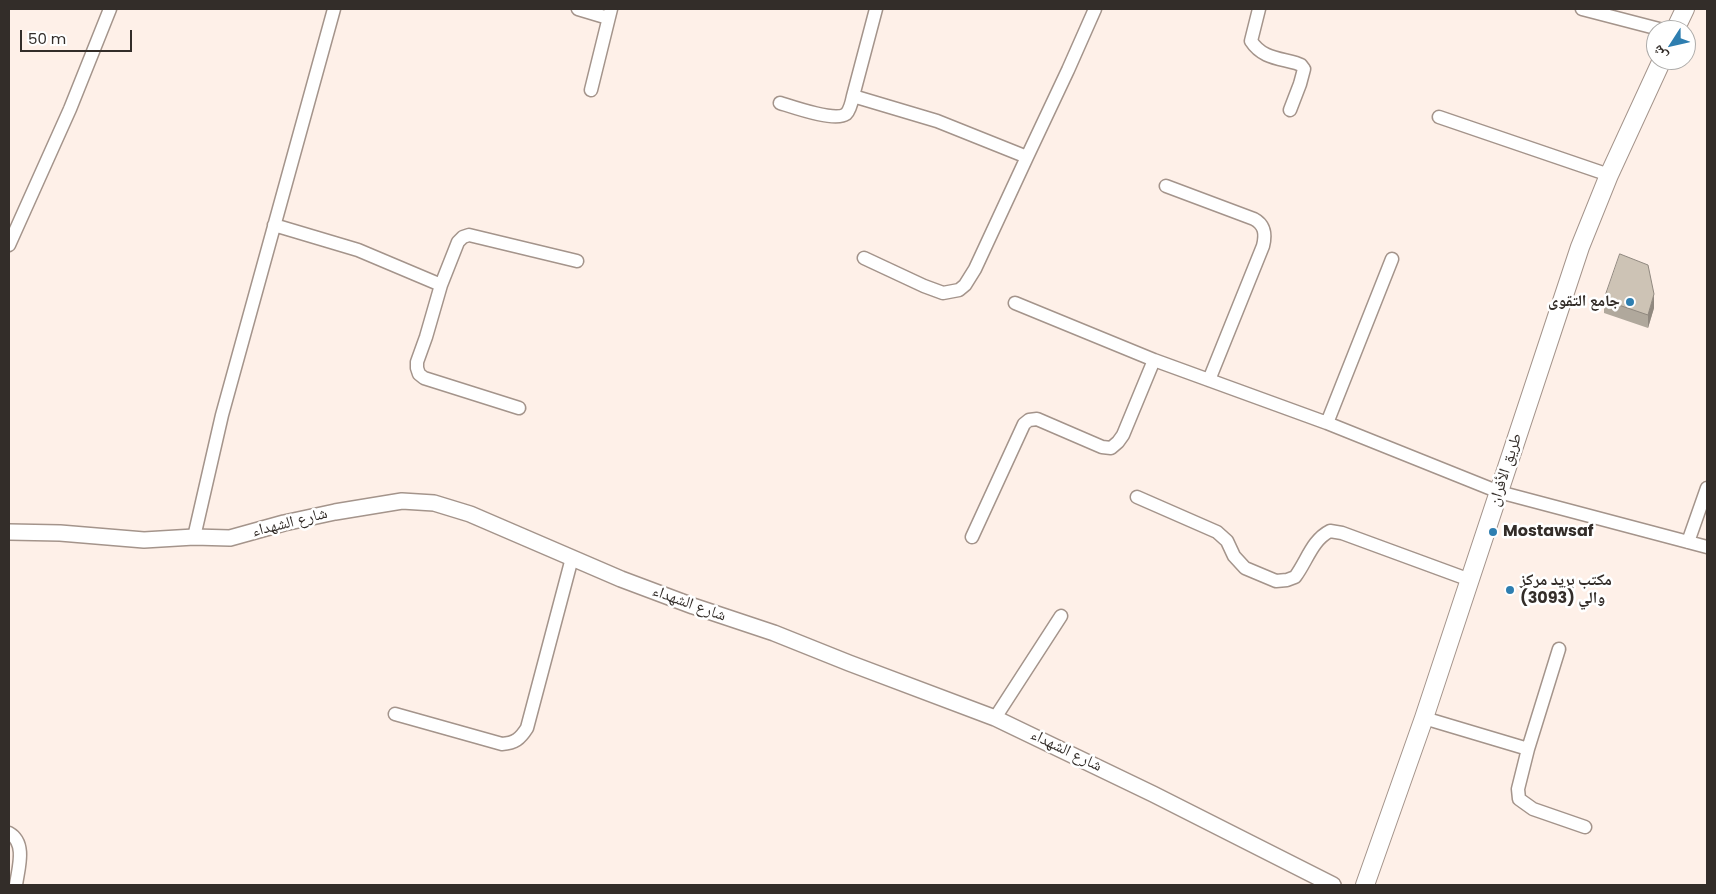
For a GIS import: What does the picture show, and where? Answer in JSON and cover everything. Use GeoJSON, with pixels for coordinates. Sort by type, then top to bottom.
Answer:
{"type":"FeatureCollection","features":[{"type":"Feature","properties":{"kind":"main road","name":"طريق الأفران"},"geometry":{"type":"LineString","coordinates":[[1365,885],[1424,718],[1577,256],[1610,175],[1657,70]]}},
{"type":"Feature","properties":{"kind":"street"},"geometry":{"type":"LineString","coordinates":[[9,245],[70,109],[110,9]]}},
{"type":"Feature","properties":{"kind":"street"},"geometry":{"type":"LineString","coordinates":[[194,537],[222,415],[334,9]]}},
{"type":"Feature","properties":{"kind":"street"},"geometry":{"type":"LineString","coordinates":[[578,9],[609,14],[591,90]]}},
{"type":"Feature","properties":{"kind":"street"},"geometry":{"type":"LineString","coordinates":[[780,103],[835,117],[845,114],[854,96],[876,9]]}},
{"type":"Feature","properties":{"kind":"street"},"geometry":{"type":"LineString","coordinates":[[864,258],[924,286],[943,292],[959,290],[965,285],[975,269],[1072,62],[1094,9]]}},
{"type":"Feature","properties":{"kind":"street"},"geometry":{"type":"LineString","coordinates":[[1259,9],[1251,41],[1254,46],[1261,53],[1296,63],[1304,69],[1290,110]]}},
{"type":"Feature","properties":{"kind":"street"},"geometry":{"type":"LineString","coordinates":[[1582,9],[1646,26]]}},
{"type":"Feature","properties":{"kind":"street"},"geometry":{"type":"LineString","coordinates":[[854,96],[937,120],[1027,157]]}},
{"type":"Feature","properties":{"kind":"street"},"geometry":{"type":"LineString","coordinates":[[1439,117],[1610,175]]}},
{"type":"Feature","properties":{"kind":"street"},"geometry":{"type":"LineString","coordinates":[[1166,186],[1254,219],[1261,223],[1264,229],[1265,238],[1263,246],[1209,380]]}},
{"type":"Feature","properties":{"kind":"street"},"geometry":{"type":"LineString","coordinates":[[274,225],[358,250],[440,285]]}},
{"type":"Feature","properties":{"kind":"street"},"geometry":{"type":"LineString","coordinates":[[519,408],[424,378],[420,374],[417,368],[418,362],[440,285],[458,242],[463,237],[469,235],[577,261]]}},
{"type":"Feature","properties":{"kind":"street"},"geometry":{"type":"LineString","coordinates":[[1327,423],[1392,259]]}},
{"type":"Feature","properties":{"kind":"street"},"geometry":{"type":"LineString","coordinates":[[1015,303],[1154,360],[1327,423],[1500,492],[1707,547]]}},
{"type":"Feature","properties":{"kind":"street"},"geometry":{"type":"LineString","coordinates":[[972,538],[1024,424],[1029,420],[1037,419],[1102,447],[1111,448],[1123,435],[1154,360]]}},
{"type":"Feature","properties":{"kind":"street"},"geometry":{"type":"LineString","coordinates":[[1688,542],[1707,488]]}},
{"type":"Feature","properties":{"kind":"street"},"geometry":{"type":"LineString","coordinates":[[1137,497],[1217,532],[1227,541],[1239,563],[1245,568],[1276,581],[1295,577],[1314,545],[1330,530],[1470,580]]}},
{"type":"Feature","properties":{"kind":"street","name":"شارع الشهداء"},"geometry":{"type":"LineString","coordinates":[[9,532],[60,533],[144,540],[194,537],[230,538],[284,523],[335,512],[402,501],[434,503],[470,514],[621,579],[774,633],[849,664],[995,718],[1153,794],[1333,885]]}},
{"type":"Feature","properties":{"kind":"street"},"geometry":{"type":"LineString","coordinates":[[395,714],[502,744],[512,743],[519,739],[527,728],[572,558]]}},
{"type":"Feature","properties":{"kind":"street"},"geometry":{"type":"LineString","coordinates":[[995,718],[1061,616]]}},
{"type":"Feature","properties":{"kind":"street"},"geometry":{"type":"LineString","coordinates":[[1559,649],[1528,749],[1518,789],[1519,799],[1533,809],[1585,827]]}},
{"type":"Feature","properties":{"kind":"street"},"geometry":{"type":"LineString","coordinates":[[1424,718],[1528,749]]}},
{"type":"Feature","properties":{"kind":"street"},"geometry":{"type":"LineString","coordinates":[[9,833],[13,835],[21,854],[16,885]]}},
{"type":"Feature","properties":{"kind":"building","name":"جامع التقوى"},"geometry":{"type":"Polygon","coordinates":[[[1620,254],[1648,265],[1654,294],[1648,315],[1604,300],[1620,254]]]}},
{"type":"Feature","properties":{"kind":"place","name":"جامع التقوى"},"geometry":{"type":"Point","coordinates":[1630,302]}},
{"type":"Feature","properties":{"kind":"place","name":"Mostawsaf"},"geometry":{"type":"Point","coordinates":[1493,532]}},
{"type":"Feature","properties":{"kind":"place","name":"مكتب بريد مركز والي (3093)"},"geometry":{"type":"Point","coordinates":[1510,590]}}]}
